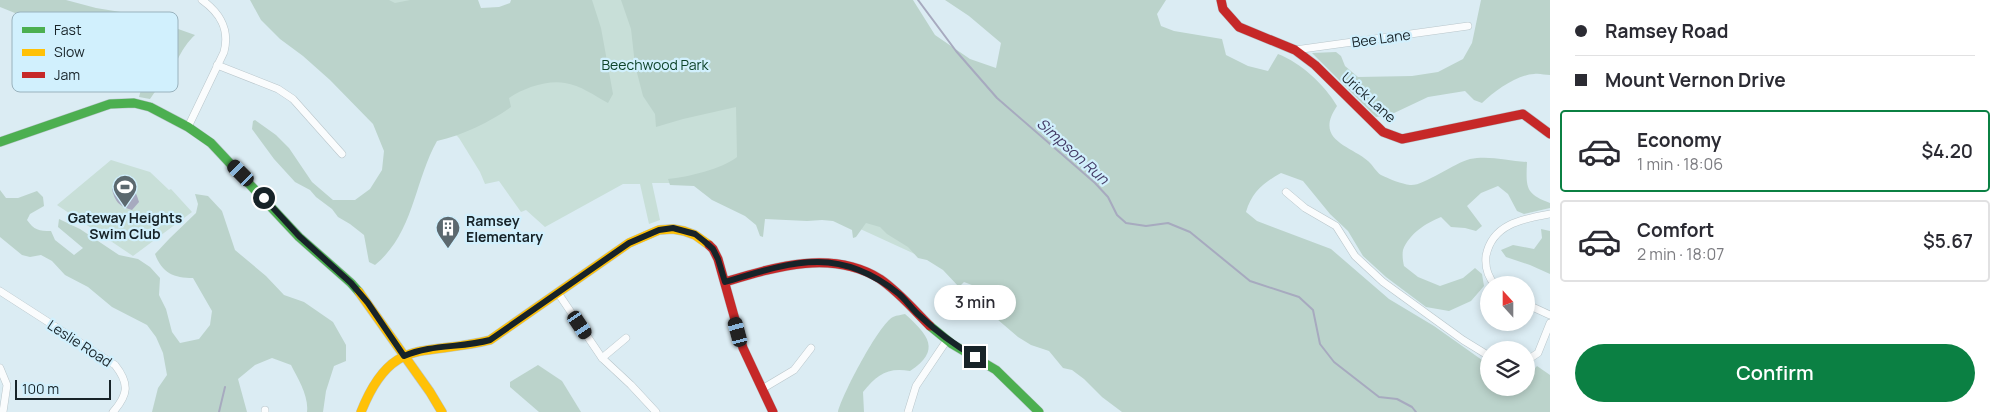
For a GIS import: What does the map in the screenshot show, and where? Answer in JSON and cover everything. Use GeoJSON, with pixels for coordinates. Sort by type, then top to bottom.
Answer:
{"type":"FeatureCollection","features":[{"type":"Feature","properties":{"kind":"street"},"geometry":{"type":"LineString","coordinates":[[188,127],[224,52],[226,35],[223,23],[217,14],[202,0]]}},
{"type":"Feature","properties":{"kind":"street","name":"Urick Lane"},"geometry":{"type":"LineString","coordinates":[[1221,0],[1223,9],[1239,27],[1295,50],[1316,65],[1383,132],[1402,139],[1522,114],[1550,134]]}},
{"type":"Feature","properties":{"kind":"street","name":"Bee Lane"},"geometry":{"type":"LineString","coordinates":[[1295,50],[1468,26]]}},
{"type":"Feature","properties":{"kind":"street"},"geometry":{"type":"LineString","coordinates":[[217,65],[278,89],[293,99],[342,154]]}},
{"type":"Feature","properties":{"kind":"street"},"geometry":{"type":"LineString","coordinates":[[0,142],[110,104],[134,103],[150,107],[188,127],[211,143],[299,236],[351,283],[368,303],[442,412]]}},
{"type":"Feature","properties":{"kind":"street"},"geometry":{"type":"LineString","coordinates":[[1286,192],[1305,208],[1336,226],[1355,256],[1383,282],[1480,350]]}},
{"type":"Feature","properties":{"kind":"street"},"geometry":{"type":"LineString","coordinates":[[1490,276],[1485,265],[1488,244],[1494,235],[1504,227],[1531,217],[1550,214]]}},
{"type":"Feature","properties":{"kind":"street"},"geometry":{"type":"LineString","coordinates":[[361,412],[367,395],[378,379],[404,356],[418,350],[475,344],[490,340],[629,243],[658,230],[673,228],[695,234],[713,249],[725,282],[743,348],[773,412]]}},
{"type":"Feature","properties":{"kind":"street"},"geometry":{"type":"LineString","coordinates":[[725,282],[793,263],[810,262],[840,263],[878,278],[900,295],[947,340],[989,365],[1007,379],[1039,412]]}},
{"type":"Feature","properties":{"kind":"street","name":"Leslie Road"},"geometry":{"type":"LineString","coordinates":[[0,292],[115,365],[124,379],[126,394],[113,412]]}},
{"type":"Feature","properties":{"kind":"street"},"geometry":{"type":"LineString","coordinates":[[558,293],[602,358],[656,412]]}},
{"type":"Feature","properties":{"kind":"street"},"geometry":{"type":"LineString","coordinates":[[1535,308],[1550,315]]}},
{"type":"Feature","properties":{"kind":"street"},"geometry":{"type":"LineString","coordinates":[[1535,355],[1538,353],[1550,323]]}},
{"type":"Feature","properties":{"kind":"street"},"geometry":{"type":"LineString","coordinates":[[602,358],[626,338]]}},
{"type":"Feature","properties":{"kind":"street"},"geometry":{"type":"LineString","coordinates":[[908,412],[916,386],[947,340]]}},
{"type":"Feature","properties":{"kind":"street"},"geometry":{"type":"LineString","coordinates":[[762,389],[794,370],[812,348]]}},
{"type":"Feature","properties":{"kind":"street"},"geometry":{"type":"LineString","coordinates":[[0,368],[7,385],[5,411]]}},
{"type":"Feature","properties":{"kind":"green space"},"geometry":{"type":"Polygon","coordinates":[[[0,0],[66,0],[121,12],[12,12],[0,7],[0,0]]]}},
{"type":"Feature","properties":{"kind":"green space"},"geometry":{"type":"Polygon","coordinates":[[[250,0],[389,0],[395,3],[410,0],[478,0],[481,8],[499,7],[510,3],[511,0],[592,0],[601,28],[613,94],[608,103],[571,84],[558,82],[536,86],[509,98],[511,107],[494,118],[466,132],[437,141],[429,157],[406,223],[388,252],[375,265],[369,262],[364,235],[338,217],[332,209],[310,190],[295,182],[274,159],[252,129],[253,121],[255,120],[276,135],[289,148],[312,182],[333,200],[355,200],[370,189],[382,170],[384,151],[373,124],[330,80],[280,39],[261,20],[250,0]]]}},
{"type":"Feature","properties":{"kind":"green space","name":"Beechwood Park"},"geometry":{"type":"Polygon","coordinates":[[[292,0],[417,0],[510,23],[516,0],[863,0],[917,255],[832,216],[693,183],[652,183],[660,220],[649,224],[640,184],[623,184],[545,227],[526,210],[521,212],[499,181],[485,184],[480,172],[459,138],[399,76],[292,0]]]}},
{"type":"Feature","properties":{"kind":"green space"},"geometry":{"type":"Polygon","coordinates":[[[621,0],[913,0],[935,35],[970,59],[996,68],[1001,43],[969,16],[945,0],[1166,0],[1157,14],[1161,26],[1174,31],[1222,39],[1226,55],[1248,66],[1268,71],[1278,54],[1304,69],[1326,90],[1337,106],[1331,117],[1329,127],[1332,134],[1344,146],[1368,161],[1384,177],[1403,184],[1415,185],[1470,159],[1491,158],[1527,162],[1527,184],[1531,193],[1550,203],[1550,208],[1524,214],[1517,211],[1508,194],[1498,186],[1481,193],[1467,206],[1482,226],[1476,231],[1451,227],[1441,217],[1419,230],[1406,244],[1403,250],[1404,266],[1418,277],[1440,286],[1463,278],[1475,268],[1482,274],[1482,276],[1480,276],[1480,291],[1471,301],[1449,311],[1426,307],[1386,277],[1363,256],[1348,231],[1330,214],[1303,181],[1281,173],[1259,189],[1251,199],[1246,212],[1257,221],[1331,249],[1389,299],[1434,326],[1480,359],[1480,396],[1535,396],[1535,368],[1537,366],[1550,375],[1550,412],[1122,412],[1072,370],[1063,368],[1049,351],[1031,345],[1018,337],[990,313],[977,287],[964,282],[959,287],[943,270],[927,260],[918,258],[908,247],[887,234],[880,227],[866,223],[856,237],[853,238],[852,230],[833,221],[765,219],[763,237],[760,236],[756,225],[745,216],[712,200],[694,186],[670,185],[668,179],[704,172],[737,157],[736,107],[656,127],[655,114],[643,96],[635,65],[631,29],[621,0]]]}},
{"type":"Feature","properties":{"kind":"green space"},"geometry":{"type":"Polygon","coordinates":[[[1481,0],[1550,0],[1550,75],[1536,74],[1520,77],[1499,89],[1482,103],[1474,100],[1465,91],[1428,97],[1392,114],[1376,117],[1312,53],[1336,52],[1341,56],[1345,66],[1358,77],[1412,76],[1438,72],[1463,59],[1472,43],[1481,0]]]}},
{"type":"Feature","properties":{"kind":"green space"},"geometry":{"type":"Polygon","coordinates":[[[178,29],[195,35],[178,59],[178,29]]]}},
{"type":"Feature","properties":{"kind":"green space"},"geometry":{"type":"Polygon","coordinates":[[[140,92],[155,92],[150,99],[139,97],[140,92]]]}},
{"type":"Feature","properties":{"kind":"green space","name":"Gateway Heights Swim Club"},"geometry":{"type":"Polygon","coordinates":[[[111,160],[150,172],[169,190],[171,189],[192,212],[133,256],[57,205],[111,160]]]}},
{"type":"Feature","properties":{"kind":"green space"},"geometry":{"type":"Polygon","coordinates":[[[0,190],[6,198],[18,198],[37,191],[43,197],[44,206],[30,214],[27,220],[37,229],[51,231],[55,240],[74,255],[83,248],[58,227],[59,219],[80,229],[119,255],[138,259],[150,267],[160,278],[159,295],[166,309],[172,332],[180,343],[199,339],[210,325],[212,311],[193,278],[180,277],[165,270],[155,254],[196,213],[198,204],[195,194],[208,196],[222,211],[235,250],[266,276],[284,295],[304,302],[333,322],[346,345],[346,361],[334,366],[326,391],[323,412],[307,412],[305,394],[291,365],[272,358],[255,365],[238,379],[247,412],[152,412],[158,388],[167,375],[163,353],[156,337],[147,325],[112,307],[88,287],[65,275],[52,261],[41,255],[30,257],[22,255],[0,237],[0,190]]]}},
{"type":"Feature","properties":{"kind":"green space"},"geometry":{"type":"Polygon","coordinates":[[[1541,229],[1550,231],[1550,274],[1506,257],[1501,250],[1513,245],[1534,249],[1542,238],[1541,229]]]}},
{"type":"Feature","properties":{"kind":"green space"},"geometry":{"type":"Polygon","coordinates":[[[905,314],[920,329],[928,342],[929,349],[926,356],[910,371],[889,371],[873,381],[863,392],[864,412],[838,412],[853,376],[879,332],[893,317],[905,314]]]}},
{"type":"Feature","properties":{"kind":"green space"},"geometry":{"type":"Polygon","coordinates":[[[538,365],[562,381],[581,412],[539,412],[510,387],[510,382],[538,365]]]}},
{"type":"Feature","properties":{"kind":"water"},"geometry":{"type":"Polygon","coordinates":[[[119,182],[130,186],[136,194],[139,202],[132,210],[118,203],[115,197],[112,189],[119,182]]]}},
{"type":"Feature","properties":{"kind":"waterway","name":"Simpson Run"},"geometry":{"type":"LineString","coordinates":[[918,0],[956,51],[997,98],[1095,183],[1108,197],[1117,215],[1126,223],[1146,226],[1168,223],[1190,232],[1250,281],[1299,297],[1313,310],[1320,344],[1334,362],[1379,397],[1397,399],[1412,407],[1416,412]]}},
{"type":"Feature","properties":{"kind":"waterway"},"geometry":{"type":"LineString","coordinates":[[219,412],[225,387]]}},
{"type":"Feature","properties":{"kind":"traffic: fast"},"geometry":{"type":"LineString","coordinates":[[0,142],[110,104],[134,103],[150,107],[188,127],[211,143],[299,237],[359,292]]}},
{"type":"Feature","properties":{"kind":"traffic: fast"},"geometry":{"type":"LineString","coordinates":[[930,326],[952,344],[996,370],[1039,412]]}},
{"type":"Feature","properties":{"kind":"traffic: slow"},"geometry":{"type":"LineString","coordinates":[[361,412],[373,387],[385,370],[398,359],[413,353],[490,340],[629,243],[659,230],[673,229],[695,235],[709,245]]}},
{"type":"Feature","properties":{"kind":"traffic: slow"},"geometry":{"type":"LineString","coordinates":[[359,292],[430,392],[442,412]]}},
{"type":"Feature","properties":{"kind":"traffic: jam"},"geometry":{"type":"LineString","coordinates":[[1221,0],[1223,9],[1239,27],[1295,50],[1315,65],[1383,132],[1402,139],[1523,114],[1550,134]]}},
{"type":"Feature","properties":{"kind":"traffic: jam"},"geometry":{"type":"LineString","coordinates":[[709,245],[718,259],[743,348],[773,412]]}},
{"type":"Feature","properties":{"kind":"traffic: jam"},"geometry":{"type":"LineString","coordinates":[[725,282],[764,271],[803,264],[843,265],[862,270],[880,279],[900,295],[930,326]]}},
{"type":"Feature","properties":{"kind":"place","name":"Gateway Heights Swim Club"},"geometry":{"type":"Point","coordinates":[125,208]}},
{"type":"Feature","properties":{"kind":"place","name":"Ramsey Elementary"},"geometry":{"type":"Point","coordinates":[448,249]}},
{"type":"Feature","properties":{"kind":"route"},"geometry":{"type":"LineString","coordinates":[[264,198],[312,249],[351,283],[368,303],[404,356],[418,350],[475,344],[490,340],[629,243],[652,232],[673,228],[695,234],[713,249],[725,282],[793,263],[840,263],[860,270],[878,278],[900,295],[947,340],[975,357]]}}]}
